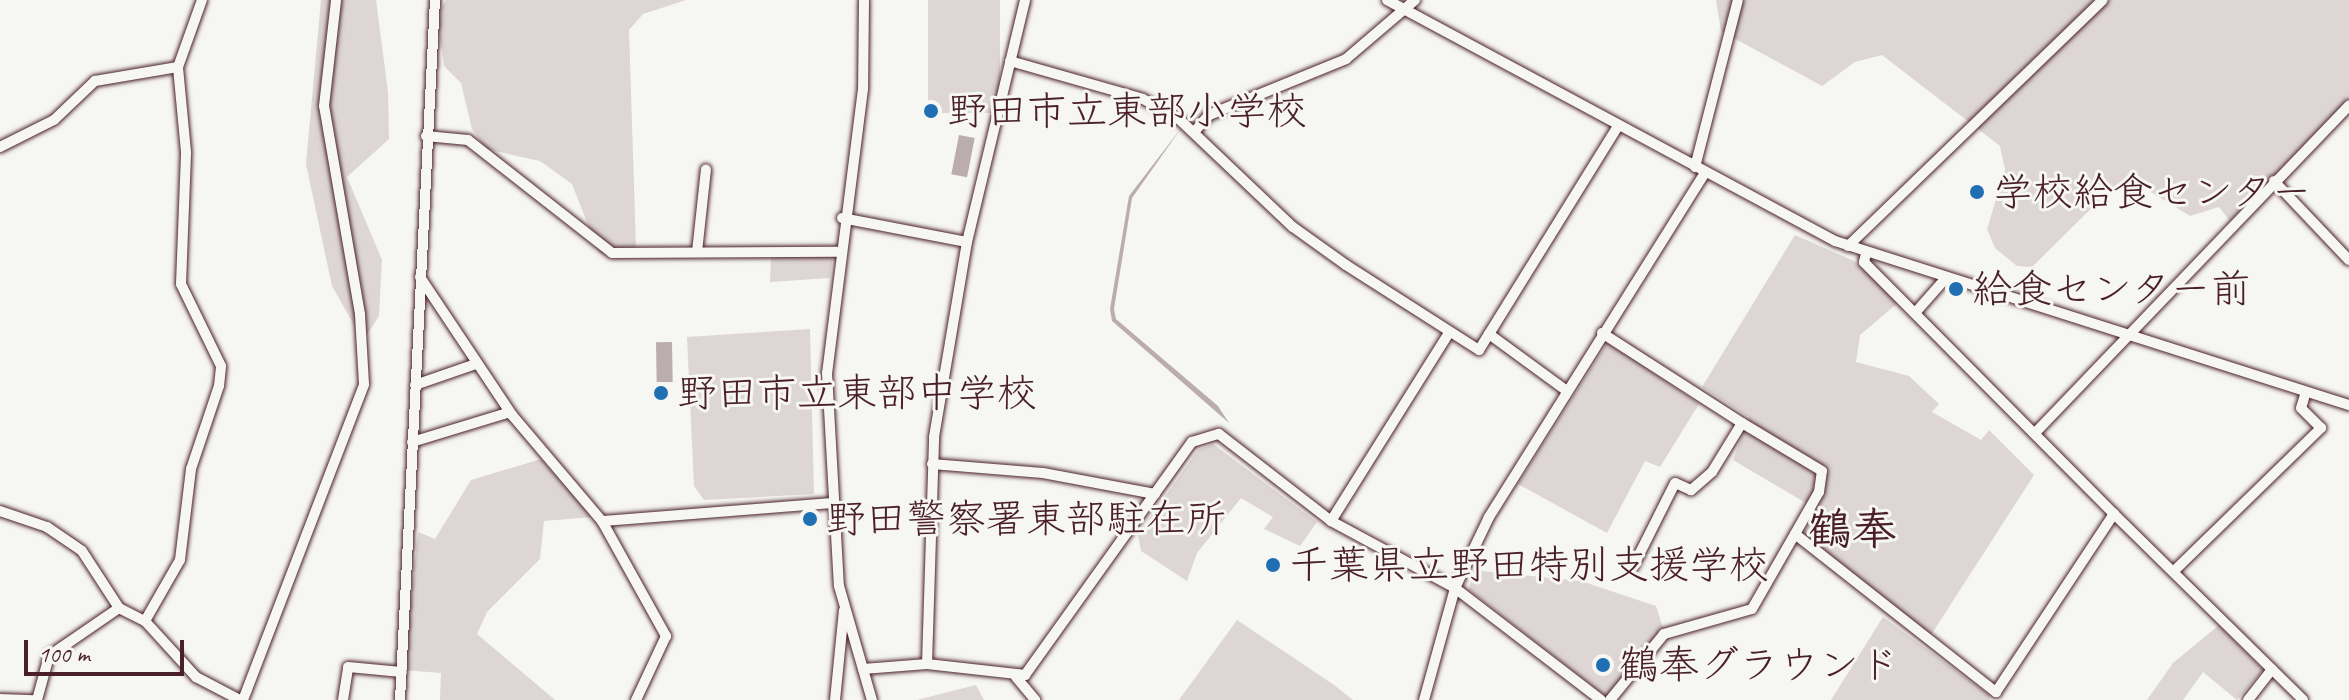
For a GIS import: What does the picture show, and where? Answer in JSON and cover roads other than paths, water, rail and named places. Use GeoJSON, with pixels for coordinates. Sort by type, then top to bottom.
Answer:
{"type":"FeatureCollection","features":[{"type":"Feature","properties":{"kind":"street"},"geometry":{"type":"LineString","coordinates":[[145,621],[180,560],[191,469],[221,366],[181,284],[186,152],[178,67],[202,0]]}},
{"type":"Feature","properties":{"kind":"street"},"geometry":{"type":"LineString","coordinates":[[0,511],[47,527],[82,551],[119,608],[145,621],[196,677],[241,700],[364,384],[360,314],[324,106],[336,0]]}},
{"type":"Feature","properties":{"kind":"street"},"geometry":{"type":"LineString","coordinates":[[400,700],[435,0]]}},
{"type":"Feature","properties":{"kind":"street"},"geometry":{"type":"LineString","coordinates":[[864,0],[863,89],[842,218],[827,373],[833,503],[844,608],[872,700]]}},
{"type":"Feature","properties":{"kind":"street"},"geometry":{"type":"LineString","coordinates":[[927,664],[932,464],[967,242],[1025,0]]}},
{"type":"Feature","properties":{"kind":"street"},"geometry":{"type":"LineString","coordinates":[[1387,0],[1412,5],[1618,126],[1848,246],[2128,334],[2305,395],[2349,405]]}},
{"type":"Feature","properties":{"kind":"street"},"geometry":{"type":"LineString","coordinates":[[1424,700],[1455,588],[1567,391],[1700,170],[1738,0]]}},
{"type":"Feature","properties":{"kind":"street"},"geometry":{"type":"LineString","coordinates":[[1848,246],[2103,0]]}},
{"type":"Feature","properties":{"kind":"street"},"geometry":{"type":"LineString","coordinates":[[1195,131],[1209,115],[1346,59],[1412,5]]}},
{"type":"Feature","properties":{"kind":"street"},"geometry":{"type":"LineString","coordinates":[[1010,61],[1143,99],[1195,131],[1293,227],[1479,350],[1618,126]]}},
{"type":"Feature","properties":{"kind":"street"},"geometry":{"type":"LineString","coordinates":[[0,147],[54,120],[95,81],[178,67]]}},
{"type":"Feature","properties":{"kind":"street"},"geometry":{"type":"LineString","coordinates":[[2035,433],[2349,105]]}},
{"type":"Feature","properties":{"kind":"street"},"geometry":{"type":"LineString","coordinates":[[426,136],[468,140],[612,253],[838,252]]}},
{"type":"Feature","properties":{"kind":"street"},"geometry":{"type":"LineString","coordinates":[[697,252],[706,169]]}},
{"type":"Feature","properties":{"kind":"street"},"geometry":{"type":"LineString","coordinates":[[2274,181],[2349,260]]}},
{"type":"Feature","properties":{"kind":"street"},"geometry":{"type":"LineString","coordinates":[[842,218],[967,242]]}},
{"type":"Feature","properties":{"kind":"street"},"geometry":{"type":"LineString","coordinates":[[1866,253],[1864,262],[2303,700]]}},
{"type":"Feature","properties":{"kind":"street"},"geometry":{"type":"LineString","coordinates":[[419,276],[510,412],[602,521],[666,636],[636,700]]}},
{"type":"Feature","properties":{"kind":"street"},"geometry":{"type":"LineString","coordinates":[[1915,313],[1946,278]]}},
{"type":"Feature","properties":{"kind":"street"},"geometry":{"type":"LineString","coordinates":[[1331,521],[1449,333]]}},
{"type":"Feature","properties":{"kind":"street"},"geometry":{"type":"LineString","coordinates":[[1602,333],[1822,471],[1795,534],[1752,609],[1664,634],[1610,700]]}},
{"type":"Feature","properties":{"kind":"street"},"geometry":{"type":"LineString","coordinates":[[1489,334],[1567,391]]}},
{"type":"Feature","properties":{"kind":"street"},"geometry":{"type":"LineString","coordinates":[[415,385],[476,364]]}},
{"type":"Feature","properties":{"kind":"street"},"geometry":{"type":"LineString","coordinates":[[2175,570],[2321,428],[2301,408],[2305,395]]}},
{"type":"Feature","properties":{"kind":"street"},"geometry":{"type":"LineString","coordinates":[[412,442],[510,412]]}},
{"type":"Feature","properties":{"kind":"street"},"geometry":{"type":"LineString","coordinates":[[1633,567],[1675,483],[1691,490],[1712,472],[1742,423]]}},
{"type":"Feature","properties":{"kind":"street"},"geometry":{"type":"LineString","coordinates":[[863,669],[927,664],[1016,677],[1035,666],[1192,442],[1219,434],[1331,521],[1455,588],[1601,700]]}},
{"type":"Feature","properties":{"kind":"street"},"geometry":{"type":"LineString","coordinates":[[932,464],[1059,475],[1155,494]]}},
{"type":"Feature","properties":{"kind":"street"},"geometry":{"type":"LineString","coordinates":[[602,521],[833,503]]}},
{"type":"Feature","properties":{"kind":"street"},"geometry":{"type":"LineString","coordinates":[[1795,534],[1996,692],[2114,514]]}},
{"type":"Feature","properties":{"kind":"street"},"geometry":{"type":"LineString","coordinates":[[0,699],[35,700],[49,656],[119,608]]}},
{"type":"Feature","properties":{"kind":"street"},"geometry":{"type":"LineString","coordinates":[[835,700],[844,608]]}},
{"type":"Feature","properties":{"kind":"street"},"geometry":{"type":"LineString","coordinates":[[343,700],[348,667],[402,672]]}},
{"type":"Feature","properties":{"kind":"street"},"geometry":{"type":"LineString","coordinates":[[2248,700],[2272,669]]}},
{"type":"Feature","properties":{"kind":"street"},"geometry":{"type":"LineString","coordinates":[[1016,677],[1035,700]]}},
{"type":"Feature","properties":{"kind":"place","name":"野田市立東部小学校"},"geometry":{"type":"Point","coordinates":[931,111]}},
{"type":"Feature","properties":{"kind":"place","name":"学校給食センター"},"geometry":{"type":"Point","coordinates":[1977,192]}},
{"type":"Feature","properties":{"kind":"place","name":"給食センター前"},"geometry":{"type":"Point","coordinates":[1956,289]}},
{"type":"Feature","properties":{"kind":"place","name":"野田市立東部中学校"},"geometry":{"type":"Point","coordinates":[661,393]}},
{"type":"Feature","properties":{"kind":"place","name":"野田警察署東部駐在所"},"geometry":{"type":"Point","coordinates":[810,519]}},
{"type":"Feature","properties":{"kind":"place","name":"千葉県立野田特別支援学校"},"geometry":{"type":"Point","coordinates":[1273,565]}},
{"type":"Feature","properties":{"kind":"place","name":"鶴奉グラウンド"},"geometry":{"type":"Point","coordinates":[1603,665]}},
{"type":"Feature","properties":{"kind":"district","name":"鶴奉"},"geometry":{"type":"Point","coordinates":[1852,530]}}]}
